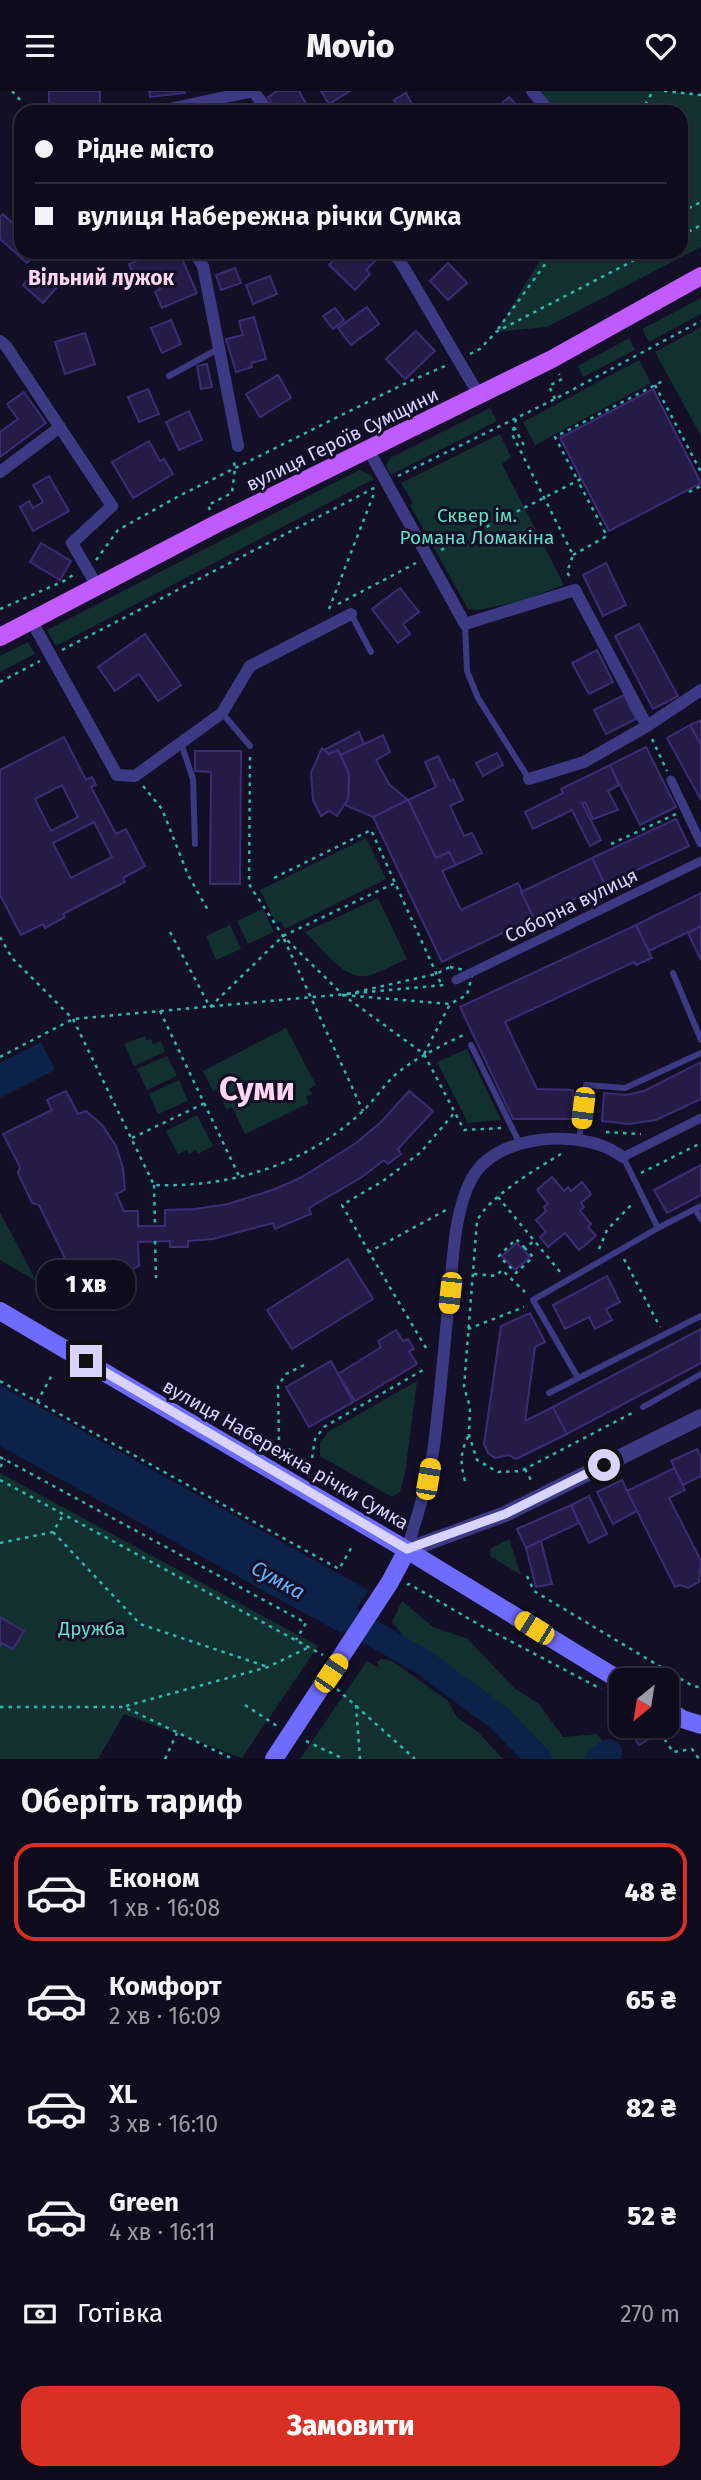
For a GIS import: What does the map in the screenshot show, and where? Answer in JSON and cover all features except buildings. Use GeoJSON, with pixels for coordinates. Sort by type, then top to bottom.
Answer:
{"type":"FeatureCollection","features":[{"type":"Feature","properties":{"kind":"main road","name":"вулиця Героїв Сумщини"},"geometry":{"type":"LineString","coordinates":[[0,637],[216,524],[552,359],[701,276]]}},
{"type":"Feature","properties":{"kind":"main road","name":"вулиця Набережна річки Сумка"},"geometry":{"type":"LineString","coordinates":[[0,1311],[407,1549],[609,1683]]}},
{"type":"Feature","properties":{"kind":"main road"},"geometry":{"type":"LineString","coordinates":[[274,1759],[346,1651],[396,1585],[407,1549]]}},
{"type":"Feature","properties":{"kind":"main road"},"geometry":{"type":"LineString","coordinates":[[679,1717],[701,1725]]}},
{"type":"Feature","properties":{"kind":"street"},"geometry":{"type":"LineString","coordinates":[[188,105],[254,91]]}},
{"type":"Feature","properties":{"kind":"street"},"geometry":{"type":"LineString","coordinates":[[532,91],[544,105]]}},
{"type":"Feature","properties":{"kind":"street"},"geometry":{"type":"LineString","coordinates":[[198,259],[202,266],[235,450]]}},
{"type":"Feature","properties":{"kind":"street"},"geometry":{"type":"LineString","coordinates":[[398,259],[478,395]]}},
{"type":"Feature","properties":{"kind":"street"},"geometry":{"type":"LineString","coordinates":[[0,341],[6,346],[112,506],[72,543],[97,586]]}},
{"type":"Feature","properties":{"kind":"street"},"geometry":{"type":"LineString","coordinates":[[0,472],[60,427]]}},
{"type":"Feature","properties":{"kind":"street"},"geometry":{"type":"LineString","coordinates":[[368,449],[465,624],[575,590],[649,731]]}},
{"type":"Feature","properties":{"kind":"street"},"geometry":{"type":"LineString","coordinates":[[31,620],[117,775],[135,776],[222,713],[250,666],[351,614]]}},
{"type":"Feature","properties":{"kind":"street"},"geometry":{"type":"LineString","coordinates":[[530,779],[583,762],[649,731],[701,690]]}},
{"type":"Feature","properties":{"kind":"street"},"geometry":{"type":"LineString","coordinates":[[671,780],[701,843]]}},
{"type":"Feature","properties":{"kind":"street","name":"Соборна вулиця"},"geometry":{"type":"LineString","coordinates":[[456,979],[701,861]]}},
{"type":"Feature","properties":{"kind":"street"},"geometry":{"type":"LineString","coordinates":[[407,1549],[428,1479],[435,1439],[454,1252],[463,1202],[471,1179],[482,1165],[499,1152],[520,1144],[555,1139],[579,1140],[608,1148],[623,1157],[701,1118]]}},
{"type":"Feature","properties":{"kind":"street"},"geometry":{"type":"LineString","coordinates":[[407,1549],[505,1514],[701,1417]]}},
{"type":"Feature","properties":{"kind":"lane"},"geometry":{"type":"LineString","coordinates":[[169,376],[218,349]]}},
{"type":"Feature","properties":{"kind":"lane"},"geometry":{"type":"LineString","coordinates":[[351,614],[371,652]]}},
{"type":"Feature","properties":{"kind":"lane"},"geometry":{"type":"LineString","coordinates":[[465,624],[467,671],[478,698],[530,779]]}},
{"type":"Feature","properties":{"kind":"lane"},"geometry":{"type":"LineString","coordinates":[[222,713],[250,746]]}},
{"type":"Feature","properties":{"kind":"lane"},"geometry":{"type":"LineString","coordinates":[[181,743],[193,779],[195,844]]}},
{"type":"Feature","properties":{"kind":"lane"},"geometry":{"type":"LineString","coordinates":[[673,973],[701,1040]]}},
{"type":"Feature","properties":{"kind":"lane"},"geometry":{"type":"LineString","coordinates":[[471,1045],[520,1144]]}},
{"type":"Feature","properties":{"kind":"lane"},"geometry":{"type":"LineString","coordinates":[[579,1140],[586,1085],[625,1088],[701,1053]]}},
{"type":"Feature","properties":{"kind":"lane"},"geometry":{"type":"LineString","coordinates":[[623,1157],[659,1228]]}},
{"type":"Feature","properties":{"kind":"lane"},"geometry":{"type":"LineString","coordinates":[[578,1378],[533,1300],[698,1207],[701,1219]]}},
{"type":"Feature","properties":{"kind":"lane"},"geometry":{"type":"LineString","coordinates":[[549,1393],[701,1316]]}},
{"type":"Feature","properties":{"kind":"lane"},"geometry":{"type":"LineString","coordinates":[[643,1407],[701,1374]]}},
{"type":"Feature","properties":{"kind":"path"},"geometry":{"type":"LineString","coordinates":[[664,91],[701,95]]}},
{"type":"Feature","properties":{"kind":"path"},"geometry":{"type":"LineString","coordinates":[[0,609],[64,581],[98,559],[118,530],[235,468],[480,349],[496,332],[549,259]]}},
{"type":"Feature","properties":{"kind":"path"},"geometry":{"type":"LineString","coordinates":[[496,332],[637,259]]}},
{"type":"Feature","properties":{"kind":"path"},"geometry":{"type":"LineString","coordinates":[[385,482],[516,418],[701,321]]}},
{"type":"Feature","properties":{"kind":"path"},"geometry":{"type":"LineString","coordinates":[[552,359],[562,379],[549,386],[555,398]]}},
{"type":"Feature","properties":{"kind":"path"},"geometry":{"type":"LineString","coordinates":[[576,477],[555,437],[663,381]]}},
{"type":"Feature","properties":{"kind":"path"},"geometry":{"type":"LineString","coordinates":[[655,385],[701,472]]}},
{"type":"Feature","properties":{"kind":"path"},"geometry":{"type":"LineString","coordinates":[[516,418],[512,434],[573,555]]}},
{"type":"Feature","properties":{"kind":"path"},"geometry":{"type":"LineString","coordinates":[[514,426],[526,449]]}},
{"type":"Feature","properties":{"kind":"path"},"geometry":{"type":"LineString","coordinates":[[216,524],[208,506],[232,493],[235,450]]}},
{"type":"Feature","properties":{"kind":"path"},"geometry":{"type":"LineString","coordinates":[[445,548],[581,479]]}},
{"type":"Feature","properties":{"kind":"path"},"geometry":{"type":"LineString","coordinates":[[567,572],[573,555],[607,536],[579,483]]}},
{"type":"Feature","properties":{"kind":"path"},"geometry":{"type":"LineString","coordinates":[[690,492],[701,486]]}},
{"type":"Feature","properties":{"kind":"path"},"geometry":{"type":"LineString","coordinates":[[0,682],[377,487],[329,609]]}},
{"type":"Feature","properties":{"kind":"path"},"geometry":{"type":"LineString","coordinates":[[649,731],[671,780]]}},
{"type":"Feature","properties":{"kind":"path"},"geometry":{"type":"LineString","coordinates":[[250,746],[249,884],[283,936],[363,1111]]}},
{"type":"Feature","properties":{"kind":"path"},"geometry":{"type":"LineString","coordinates":[[135,776],[162,809],[188,875],[209,912]]}},
{"type":"Feature","properties":{"kind":"path"},"geometry":{"type":"LineString","coordinates":[[611,844],[685,810]]}},
{"type":"Feature","properties":{"kind":"path"},"geometry":{"type":"LineString","coordinates":[[0,1057],[73,1019],[442,986],[371,830],[274,878]]}},
{"type":"Feature","properties":{"kind":"path"},"geometry":{"type":"LineString","coordinates":[[210,1007],[283,936],[395,883]]}},
{"type":"Feature","properties":{"kind":"path"},"geometry":{"type":"LineString","coordinates":[[170,932],[210,1007]]}},
{"type":"Feature","properties":{"kind":"path"},"geometry":{"type":"LineString","coordinates":[[283,936],[343,995],[424,1054],[464,1130]]}},
{"type":"Feature","properties":{"kind":"path"},"geometry":{"type":"LineString","coordinates":[[0,937],[12,958],[73,1019],[154,1185],[155,1226]]}},
{"type":"Feature","properties":{"kind":"path"},"geometry":{"type":"LineString","coordinates":[[343,995],[436,974],[450,967]]}},
{"type":"Feature","properties":{"kind":"path"},"geometry":{"type":"LineString","coordinates":[[343,995],[450,1004],[467,995],[473,972]]}},
{"type":"Feature","properties":{"kind":"path"},"geometry":{"type":"LineString","coordinates":[[424,1054],[450,1004]]}},
{"type":"Feature","properties":{"kind":"path"},"geometry":{"type":"LineString","coordinates":[[160,1011],[240,1178]]}},
{"type":"Feature","properties":{"kind":"path"},"geometry":{"type":"LineString","coordinates":[[154,1185],[187,1187],[240,1178],[274,1167],[314,1148],[363,1111],[395,1075],[424,1054],[465,1034]]}},
{"type":"Feature","properties":{"kind":"path"},"geometry":{"type":"LineString","coordinates":[[131,1138],[205,1103]]}},
{"type":"Feature","properties":{"kind":"path"},"geometry":{"type":"LineString","coordinates":[[426,1348],[342,1205],[383,1181],[422,1152],[455,1112]]}},
{"type":"Feature","properties":{"kind":"path"},"geometry":{"type":"LineString","coordinates":[[633,1177],[701,1143]]}},
{"type":"Feature","properties":{"kind":"path"},"geometry":{"type":"LineString","coordinates":[[564,1152],[535,1169],[498,1197],[481,1212],[477,1221],[464,1387],[470,1407],[469,1436],[477,1459],[498,1472],[521,1471],[643,1407]]}},
{"type":"Feature","properties":{"kind":"path"},"geometry":{"type":"LineString","coordinates":[[592,1265],[607,1230],[642,1195]]}},
{"type":"Feature","properties":{"kind":"path"},"geometry":{"type":"LineString","coordinates":[[498,1197],[566,1279]]}},
{"type":"Feature","properties":{"kind":"path"},"geometry":{"type":"LineString","coordinates":[[369,1252],[449,1208]]}},
{"type":"Feature","properties":{"kind":"path"},"geometry":{"type":"LineString","coordinates":[[516,1239],[525,1248],[533,1257],[516,1273],[499,1256],[516,1239]]}},
{"type":"Feature","properties":{"kind":"path"},"geometry":{"type":"LineString","coordinates":[[155,1241],[156,1278]]}},
{"type":"Feature","properties":{"kind":"path"},"geometry":{"type":"LineString","coordinates":[[525,1248],[534,1241]]}},
{"type":"Feature","properties":{"kind":"path"},"geometry":{"type":"LineString","coordinates":[[619,1250],[665,1336]]}},
{"type":"Feature","properties":{"kind":"path"},"geometry":{"type":"LineString","coordinates":[[474,1274],[496,1276],[508,1265]]}},
{"type":"Feature","properties":{"kind":"path"},"geometry":{"type":"LineString","coordinates":[[468,1329],[527,1306],[533,1300],[502,1270]]}},
{"type":"Feature","properties":{"kind":"path"},"geometry":{"type":"LineString","coordinates":[[279,1440],[278,1386],[286,1374],[308,1363]]}},
{"type":"Feature","properties":{"kind":"path"},"geometry":{"type":"LineString","coordinates":[[312,1458],[315,1439],[324,1427],[424,1370]]}},
{"type":"Feature","properties":{"kind":"path"},"geometry":{"type":"LineString","coordinates":[[37,1402],[52,1375]]}},
{"type":"Feature","properties":{"kind":"path"},"geometry":{"type":"LineString","coordinates":[[0,1381],[339,1569],[353,1545]]}},
{"type":"Feature","properties":{"kind":"path"},"geometry":{"type":"LineString","coordinates":[[465,1481],[460,1466],[462,1448],[469,1436]]}},
{"type":"Feature","properties":{"kind":"path"},"geometry":{"type":"LineString","coordinates":[[0,1457],[306,1623],[296,1640]]}},
{"type":"Feature","properties":{"kind":"path"},"geometry":{"type":"LineString","coordinates":[[0,1467],[5,1459]]}},
{"type":"Feature","properties":{"kind":"path"},"geometry":{"type":"LineString","coordinates":[[525,1469],[531,1480]]}},
{"type":"Feature","properties":{"kind":"path"},"geometry":{"type":"LineString","coordinates":[[0,1480],[326,1657]]}},
{"type":"Feature","properties":{"kind":"path"},"geometry":{"type":"LineString","coordinates":[[0,1543],[53,1532],[63,1515]]}},
{"type":"Feature","properties":{"kind":"path"},"geometry":{"type":"LineString","coordinates":[[53,1532],[140,1624],[268,1667]]}},
{"type":"Feature","properties":{"kind":"path"},"geometry":{"type":"LineString","coordinates":[[527,1576],[534,1591],[691,1685],[701,1688]]}},
{"type":"Feature","properties":{"kind":"path"},"geometry":{"type":"LineString","coordinates":[[396,1585],[410,1584],[478,1624],[609,1684]]}},
{"type":"Feature","properties":{"kind":"path"},"geometry":{"type":"LineString","coordinates":[[0,1707],[124,1707],[268,1667],[309,1647]]}},
{"type":"Feature","properties":{"kind":"path"},"geometry":{"type":"LineString","coordinates":[[337,1689],[415,1759]]}},
{"type":"Feature","properties":{"kind":"path"},"geometry":{"type":"LineString","coordinates":[[245,1705],[277,1727]]}},
{"type":"Feature","properties":{"kind":"path"},"geometry":{"type":"LineString","coordinates":[[356,1705],[360,1759]]}},
{"type":"Feature","properties":{"kind":"path"},"geometry":{"type":"LineString","coordinates":[[124,1707],[233,1759]]}},
{"type":"Feature","properties":{"kind":"path"},"geometry":{"type":"LineString","coordinates":[[165,1759],[177,1733]]}},
{"type":"Feature","properties":{"kind":"path"},"geometry":{"type":"LineString","coordinates":[[664,1738],[673,1752],[692,1749],[699,1759]]}},
{"type":"Feature","properties":{"kind":"path"},"geometry":{"type":"LineString","coordinates":[[304,1740],[344,1759]]}},
{"type":"Feature","properties":{"kind":"green space"},"geometry":{"type":"Polygon","coordinates":[[[538,91],[664,91],[701,95],[701,247],[688,254],[688,105],[551,105],[538,91]]]}},
{"type":"Feature","properties":{"kind":"green space"},"geometry":{"type":"Polygon","coordinates":[[[541,259],[678,259],[547,327],[496,332],[541,259]]]}},
{"type":"Feature","properties":{"kind":"green space"},"geometry":{"type":"Polygon","coordinates":[[[701,298],[701,314],[649,342],[642,329],[701,298]]]}},
{"type":"Feature","properties":{"kind":"green space"},"geometry":{"type":"Polygon","coordinates":[[[701,327],[701,436],[655,352],[701,327]]]}},
{"type":"Feature","properties":{"kind":"green space"},"geometry":{"type":"Polygon","coordinates":[[[629,338],[635,350],[583,377],[578,366],[629,338]]]}},
{"type":"Feature","properties":{"kind":"green space"},"geometry":{"type":"Polygon","coordinates":[[[639,360],[651,383],[535,445],[523,422],[639,360]]]}},
{"type":"Feature","properties":{"kind":"green space"},"geometry":{"type":"Polygon","coordinates":[[[490,408],[497,421],[391,475],[386,466],[390,458],[490,408]]]}},
{"type":"Feature","properties":{"kind":"green space","name":"Сквер ім. Романа Ломакіна"},"geometry":{"type":"Polygon","coordinates":[[[500,434],[511,457],[502,464],[564,585],[521,601],[479,610],[468,609],[410,505],[413,503],[401,483],[500,434]]]}},
{"type":"Feature","properties":{"kind":"green space"},"geometry":{"type":"Polygon","coordinates":[[[359,470],[374,479],[56,646],[47,630],[359,470]]]}},
{"type":"Feature","properties":{"kind":"green space"},"geometry":{"type":"Polygon","coordinates":[[[28,642],[35,654],[0,672],[0,656],[28,642]]]}},
{"type":"Feature","properties":{"kind":"green space"},"geometry":{"type":"Polygon","coordinates":[[[366,838],[386,879],[285,929],[281,921],[276,923],[260,890],[366,838]]]}},
{"type":"Feature","properties":{"kind":"green space"},"geometry":{"type":"Polygon","coordinates":[[[378,898],[407,959],[376,973],[357,976],[341,968],[305,932],[378,898]]]}},
{"type":"Feature","properties":{"kind":"green space"},"geometry":{"type":"Polygon","coordinates":[[[263,909],[274,932],[248,944],[237,921],[263,909]]]}},
{"type":"Feature","properties":{"kind":"green space"},"geometry":{"type":"Polygon","coordinates":[[[230,925],[241,949],[216,960],[206,936],[230,925]]]}},
{"type":"Feature","properties":{"kind":"green space"},"geometry":{"type":"Polygon","coordinates":[[[286,1028],[316,1085],[309,1089],[312,1094],[306,1097],[309,1103],[245,1134],[232,1107],[226,1109],[217,1090],[213,1091],[203,1071],[286,1028]]]}},
{"type":"Feature","properties":{"kind":"green space"},"geometry":{"type":"Polygon","coordinates":[[[145,1036],[147,1040],[151,1039],[153,1044],[161,1041],[165,1052],[134,1066],[124,1044],[145,1036]]]}},
{"type":"Feature","properties":{"kind":"green space"},"geometry":{"type":"Polygon","coordinates":[[[467,1049],[501,1120],[468,1123],[437,1062],[467,1049]]]}},
{"type":"Feature","properties":{"kind":"green space"},"geometry":{"type":"Polygon","coordinates":[[[167,1056],[177,1076],[147,1090],[137,1069],[167,1056]]]}},
{"type":"Feature","properties":{"kind":"green space"},"geometry":{"type":"Polygon","coordinates":[[[179,1080],[188,1101],[158,1114],[149,1094],[179,1080]]]}},
{"type":"Feature","properties":{"kind":"green space"},"geometry":{"type":"Polygon","coordinates":[[[197,1115],[213,1146],[198,1154],[196,1150],[189,1154],[187,1150],[178,1154],[166,1131],[197,1115]]]}},
{"type":"Feature","properties":{"kind":"green space"},"geometry":{"type":"Polygon","coordinates":[[[0,1212],[36,1281],[0,1260],[0,1212]]]}},
{"type":"Feature","properties":{"kind":"green space"},"geometry":{"type":"Polygon","coordinates":[[[417,1381],[405,1474],[400,1492],[392,1497],[320,1456],[320,1442],[328,1432],[417,1381]]]}},
{"type":"Feature","properties":{"kind":"green space","name":"Дружба"},"geometry":{"type":"Polygon","coordinates":[[[0,1473],[318,1646],[242,1758],[124,1714],[98,1759],[0,1759],[0,1473]]]}},
{"type":"Feature","properties":{"kind":"green space"},"geometry":{"type":"Polygon","coordinates":[[[509,1539],[521,1575],[490,1556],[491,1548],[509,1539]]]}},
{"type":"Feature","properties":{"kind":"green space"},"geometry":{"type":"Polygon","coordinates":[[[402,1601],[433,1627],[468,1639],[514,1688],[539,1704],[563,1737],[597,1734],[617,1759],[542,1759],[542,1743],[502,1716],[489,1698],[421,1662],[392,1622],[402,1601]]]}},
{"type":"Feature","properties":{"kind":"green space"},"geometry":{"type":"Polygon","coordinates":[[[381,1659],[392,1661],[447,1700],[457,1717],[478,1732],[503,1759],[300,1759],[367,1661],[379,1668],[377,1662],[381,1659]]]}},
{"type":"Feature","properties":{"kind":"water"},"geometry":{"type":"Polygon","coordinates":[[[41,1042],[55,1070],[0,1098],[0,1063],[41,1042]]]}},
{"type":"Feature","properties":{"kind":"water"},"geometry":{"type":"Polygon","coordinates":[[[0,1385],[368,1590],[341,1633],[0,1446],[0,1385]]]}},
{"type":"Feature","properties":{"kind":"waterway","name":"Сумка"},"geometry":{"type":"LineString","coordinates":[[319,1603],[423,1662],[499,1718],[539,1759]]}},
{"type":"Feature","properties":{"kind":"waterway"},"geometry":{"type":"LineString","coordinates":[[599,1759],[609,1752]]}},
{"type":"Feature","properties":{"kind":"district","name":"Вільний лужок"},"geometry":{"type":"Point","coordinates":[101,278]}},
{"type":"Feature","properties":{"kind":"district","name":"Суми"},"geometry":{"type":"Point","coordinates":[257,1088]}},
{"type":"Feature","properties":{"kind":"route"},"geometry":{"type":"LineString","coordinates":[[86,1361],[407,1549],[505,1514],[604,1465]]}}]}
